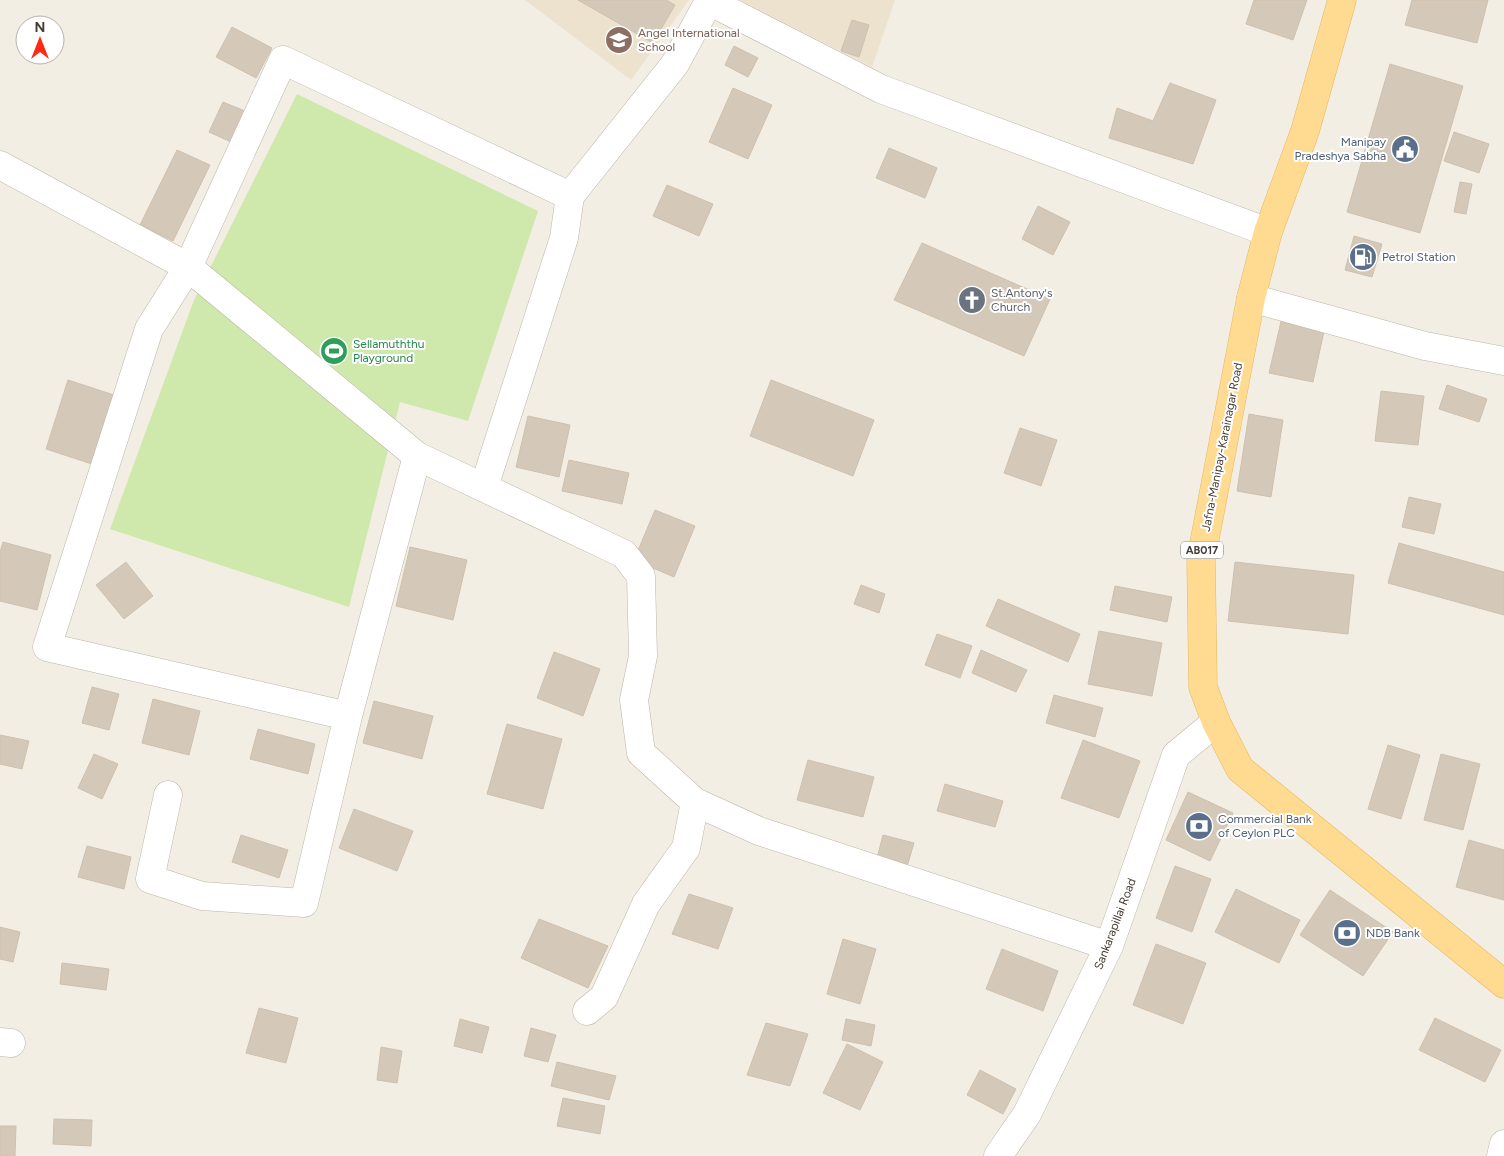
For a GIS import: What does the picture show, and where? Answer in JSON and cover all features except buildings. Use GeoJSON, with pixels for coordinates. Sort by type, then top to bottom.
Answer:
{"type":"FeatureCollection","features":[{"type":"Feature","properties":{"kind":"main road","name":"Jafna-Manipay-Karainagar Road"},"geometry":{"type":"LineString","coordinates":[[1342,0],[1305,131],[1268,232],[1251,298],[1201,559],[1203,687],[1216,722],[1240,769],[1504,984]]}},
{"type":"Feature","properties":{"kind":"street"},"geometry":{"type":"LineString","coordinates":[[484,487],[564,238],[570,196],[675,64],[709,2],[881,89],[1268,232]]}},
{"type":"Feature","properties":{"kind":"street"},"geometry":{"type":"LineString","coordinates":[[348,716],[46,647],[149,329],[188,267],[283,60],[570,196]]}},
{"type":"Feature","properties":{"kind":"street"},"geometry":{"type":"LineString","coordinates":[[0,165],[188,267],[417,456],[624,554],[641,576],[643,656],[634,700],[641,753],[695,802],[759,832],[1109,946]]}},
{"type":"Feature","properties":{"kind":"street"},"geometry":{"type":"LineString","coordinates":[[1251,298],[1425,346],[1504,361]]}},
{"type":"Feature","properties":{"kind":"street"},"geometry":{"type":"LineString","coordinates":[[168,795],[150,879],[202,896],[304,903],[348,716],[417,456]]}},
{"type":"Feature","properties":{"kind":"street","name":"Sankarapillai Road"},"geometry":{"type":"LineString","coordinates":[[998,1156],[1027,1114],[1109,946],[1176,755],[1216,722]]}},
{"type":"Feature","properties":{"kind":"street"},"geometry":{"type":"LineString","coordinates":[[587,1011],[604,997],[646,904],[686,848],[695,802]]}},
{"type":"Feature","properties":{"kind":"street"},"geometry":{"type":"LineString","coordinates":[[1500,1156],[1504,1144]]}},
{"type":"Feature","properties":{"kind":"shaded area","name":"Angel International School"},"geometry":{"type":"Polygon","coordinates":[[[525,0],[689,0],[631,80],[525,0]]]}},
{"type":"Feature","properties":{"kind":"shaded area","name":"Angel International School"},"geometry":{"type":"Polygon","coordinates":[[[740,0],[895,0],[872,67],[740,0]]]}},
{"type":"Feature","properties":{"kind":"green space","name":"Sellamuththu Playground"},"geometry":{"type":"Polygon","coordinates":[[[297,94],[538,211],[468,421],[400,402],[349,607],[110,529],[194,300],[297,94]]]}},
{"type":"Feature","properties":{"kind":"place","name":"Angel International School"},"geometry":{"type":"Point","coordinates":[619,40]}},
{"type":"Feature","properties":{"kind":"place","name":"Manipay Pradeshya Sabha"},"geometry":{"type":"Point","coordinates":[1405,149]}},
{"type":"Feature","properties":{"kind":"place","name":"Petrol Station"},"geometry":{"type":"Point","coordinates":[1363,257]}},
{"type":"Feature","properties":{"kind":"place","name":"St.Antony's Church"},"geometry":{"type":"Point","coordinates":[972,300]}},
{"type":"Feature","properties":{"kind":"place","name":"Sellamuththu Playground"},"geometry":{"type":"Point","coordinates":[334,351]}},
{"type":"Feature","properties":{"kind":"place","name":"Commercial Bank of Ceylon PLC"},"geometry":{"type":"Point","coordinates":[1199,826]}},
{"type":"Feature","properties":{"kind":"place","name":"NDB Bank"},"geometry":{"type":"Point","coordinates":[1347,933]}}]}
